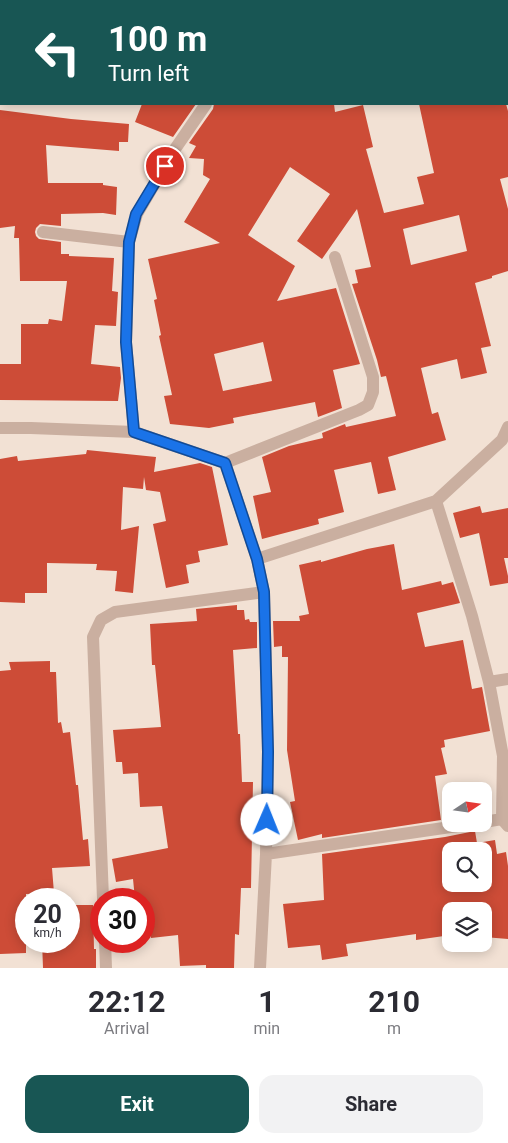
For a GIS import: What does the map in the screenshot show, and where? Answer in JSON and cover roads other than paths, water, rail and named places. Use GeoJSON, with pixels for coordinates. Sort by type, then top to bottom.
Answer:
{"type":"FeatureCollection","features":[{"type":"Feature","properties":{"kind":"street"},"geometry":{"type":"LineString","coordinates":[[134,432],[126,342],[129,242],[136,214],[175,149],[205,105]]}},
{"type":"Feature","properties":{"kind":"street"},"geometry":{"type":"LineString","coordinates":[[42,232],[129,242]]}},
{"type":"Feature","properties":{"kind":"street"},"geometry":{"type":"LineString","coordinates":[[0,428],[134,432],[225,463],[359,410],[368,405],[374,392],[373,377],[335,257]]}},
{"type":"Feature","properties":{"kind":"street"},"geometry":{"type":"LineString","coordinates":[[257,559],[436,501],[502,440],[508,427]]}},
{"type":"Feature","properties":{"kind":"street"},"geometry":{"type":"LineString","coordinates":[[225,463],[257,559],[264,592],[268,752],[266,854],[260,968]]}},
{"type":"Feature","properties":{"kind":"street"},"geometry":{"type":"LineString","coordinates":[[436,501],[472,616],[489,682],[503,756],[505,822],[492,822]]}},
{"type":"Feature","properties":{"kind":"street"},"geometry":{"type":"LineString","coordinates":[[103,888],[93,637],[101,620],[115,612],[264,592]]}},
{"type":"Feature","properties":{"kind":"street"},"geometry":{"type":"LineString","coordinates":[[489,682],[508,679]]}},
{"type":"Feature","properties":{"kind":"street"},"geometry":{"type":"LineString","coordinates":[[266,854],[442,828]]}},
{"type":"Feature","properties":{"kind":"street"},"geometry":{"type":"LineString","coordinates":[[105,953],[106,968]]}}]}
